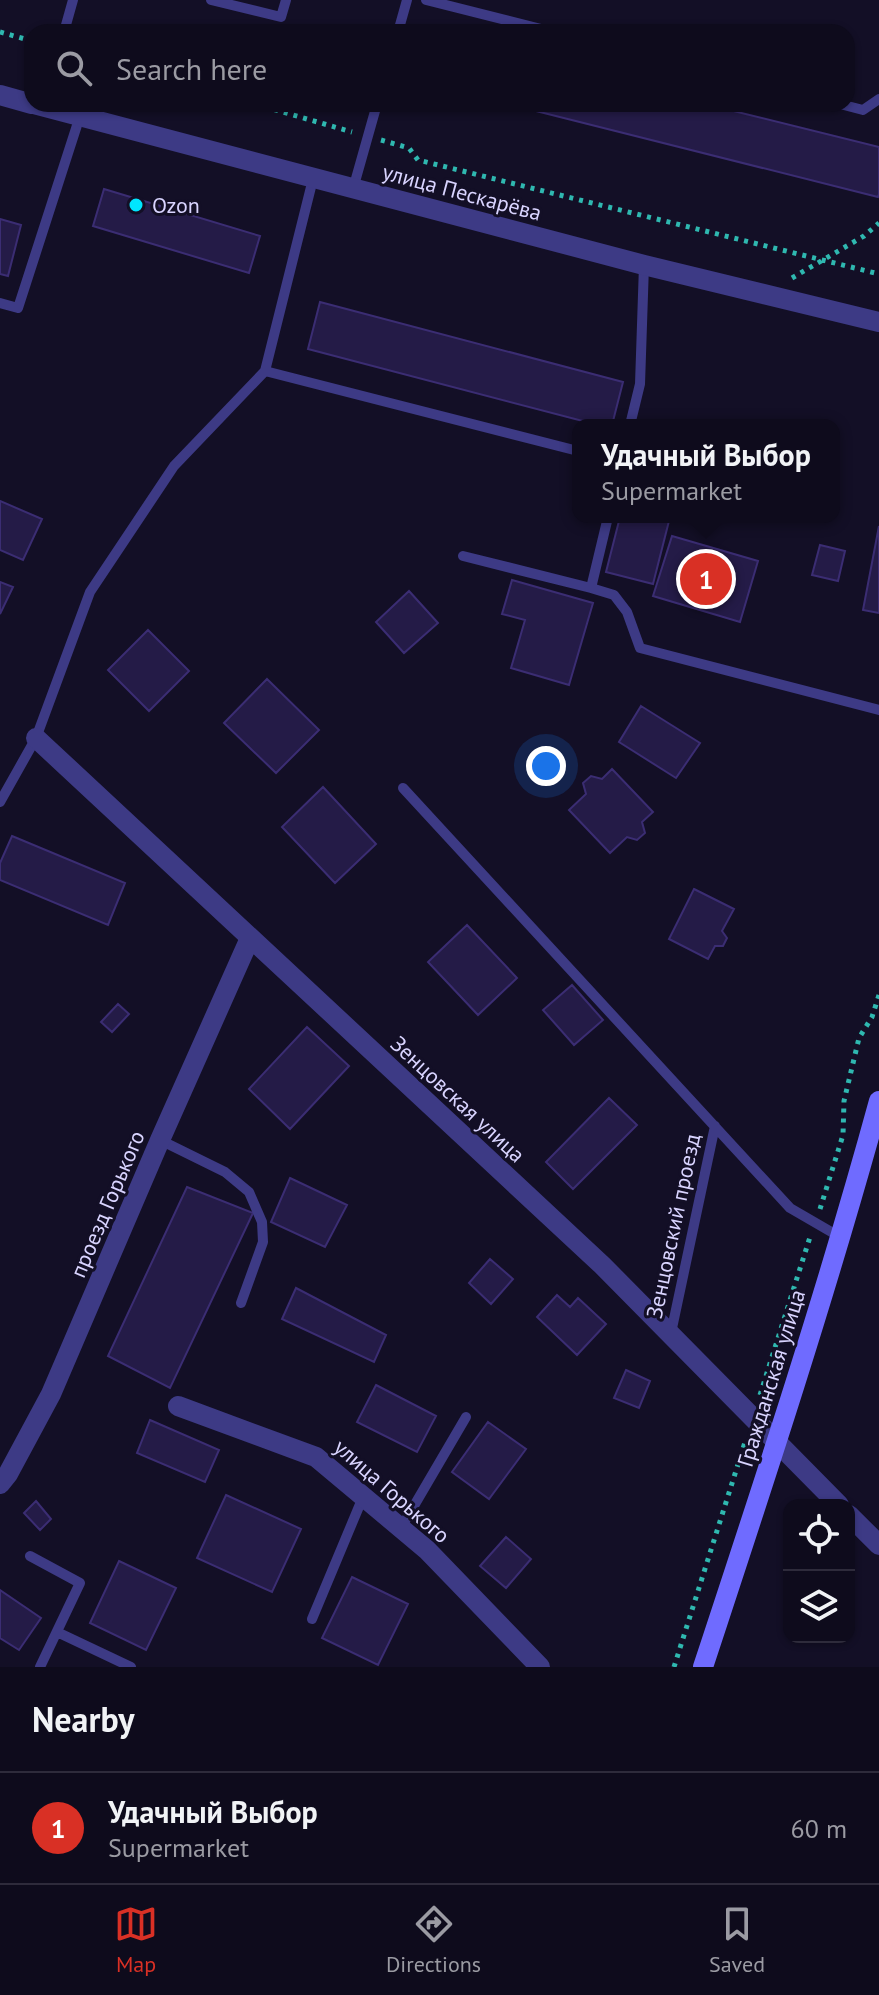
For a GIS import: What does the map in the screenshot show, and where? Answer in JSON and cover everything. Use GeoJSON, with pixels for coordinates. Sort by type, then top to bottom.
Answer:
{"type":"FeatureCollection","features":[{"type":"Feature","properties":{"kind":"main road","name":"Гражданская улица"},"geometry":{"type":"LineString","coordinates":[[703,1667],[777,1443],[879,1101]]}},
{"type":"Feature","properties":{"kind":"street","name":"улица Пескарёва"},"geometry":{"type":"LineString","coordinates":[[0,95],[24,101]]}},
{"type":"Feature","properties":{"kind":"street","name":"улица Пескарёва"},"geometry":{"type":"LineString","coordinates":[[66,112],[644,265],[879,322]]}},
{"type":"Feature","properties":{"kind":"street","name":"Зенцовская улица"},"geometry":{"type":"LineString","coordinates":[[36,738],[590,1254],[833,1499]]}},
{"type":"Feature","properties":{"kind":"street","name":"проезд Горького"},"geometry":{"type":"LineString","coordinates":[[0,1484],[51,1394],[250,938]]}},
{"type":"Feature","properties":{"kind":"street","name":"улица Горького"},"geometry":{"type":"LineString","coordinates":[[178,1406],[316,1457],[427,1550],[540,1667]]}},
{"type":"Feature","properties":{"kind":"street"},"geometry":{"type":"LineString","coordinates":[[855,1521],[879,1545]]}},
{"type":"Feature","properties":{"kind":"lane"},"geometry":{"type":"LineString","coordinates":[[66,24],[73,0]]}},
{"type":"Feature","properties":{"kind":"lane"},"geometry":{"type":"LineString","coordinates":[[211,0],[281,17],[286,0]]}},
{"type":"Feature","properties":{"kind":"lane"},"geometry":{"type":"LineString","coordinates":[[400,24],[407,0]]}},
{"type":"Feature","properties":{"kind":"lane"},"geometry":{"type":"LineString","coordinates":[[426,0],[521,24]]}},
{"type":"Feature","properties":{"kind":"lane"},"geometry":{"type":"LineString","coordinates":[[855,108],[863,110],[879,99]]}},
{"type":"Feature","properties":{"kind":"lane"},"geometry":{"type":"LineString","coordinates":[[353,189],[375,112]]}},
{"type":"Feature","properties":{"kind":"lane"},"geometry":{"type":"LineString","coordinates":[[0,303],[18,308],[80,116]]}},
{"type":"Feature","properties":{"kind":"lane"},"geometry":{"type":"LineString","coordinates":[[0,802],[36,738],[90,592],[174,466],[265,371],[313,179]]}},
{"type":"Feature","properties":{"kind":"lane"},"geometry":{"type":"LineString","coordinates":[[631,419],[640,384],[644,265]]}},
{"type":"Feature","properties":{"kind":"lane"},"geometry":{"type":"LineString","coordinates":[[265,371],[572,449]]}},
{"type":"Feature","properties":{"kind":"lane"},"geometry":{"type":"LineString","coordinates":[[591,588],[607,523]]}},
{"type":"Feature","properties":{"kind":"lane"},"geometry":{"type":"LineString","coordinates":[[463,556],[614,595],[627,612],[640,648],[879,710]]}},
{"type":"Feature","properties":{"kind":"lane"},"geometry":{"type":"LineString","coordinates":[[403,788],[790,1208],[840,1237]]}},
{"type":"Feature","properties":{"kind":"lane","name":"Зенцовский проезд"},"geometry":{"type":"LineString","coordinates":[[670,1335],[715,1126]]}},
{"type":"Feature","properties":{"kind":"lane"},"geometry":{"type":"LineString","coordinates":[[160,1140],[225,1172],[249,1192],[262,1222],[263,1242],[241,1303]]}},
{"type":"Feature","properties":{"kind":"lane"},"geometry":{"type":"LineString","coordinates":[[401,1528],[466,1417]]}},
{"type":"Feature","properties":{"kind":"lane"},"geometry":{"type":"LineString","coordinates":[[312,1619],[363,1497]]}},
{"type":"Feature","properties":{"kind":"lane"},"geometry":{"type":"LineString","coordinates":[[30,1556],[80,1583],[40,1667]]}},
{"type":"Feature","properties":{"kind":"lane"},"geometry":{"type":"LineString","coordinates":[[57,1632],[131,1667]]}},
{"type":"Feature","properties":{"kind":"path"},"geometry":{"type":"LineString","coordinates":[[0,32],[24,39]]}},
{"type":"Feature","properties":{"kind":"path"},"geometry":{"type":"LineString","coordinates":[[283,112],[409,148],[418,160],[879,274]]}},
{"type":"Feature","properties":{"kind":"path"},"geometry":{"type":"LineString","coordinates":[[765,293],[864,236],[879,223]]}},
{"type":"Feature","properties":{"kind":"path"},"geometry":{"type":"LineString","coordinates":[[674,1667],[843,1135],[844,1101],[859,1038],[872,1017],[879,995]]}},
{"type":"Feature","properties":{"kind":"building"},"geometry":{"type":"Polygon","coordinates":[[[540,112],[737,112],[879,147],[878,197],[540,112]]]}},
{"type":"Feature","properties":{"kind":"building"},"geometry":{"type":"Polygon","coordinates":[[[104,189],[260,236],[249,273],[93,226],[104,189]]]}},
{"type":"Feature","properties":{"kind":"building"},"geometry":{"type":"Polygon","coordinates":[[[0,219],[21,225],[8,276],[0,274],[0,219]]]}},
{"type":"Feature","properties":{"kind":"building"},"geometry":{"type":"Polygon","coordinates":[[[320,302],[623,382],[614,419],[575,419],[308,349],[320,302]]]}},
{"type":"Feature","properties":{"kind":"building"},"geometry":{"type":"Polygon","coordinates":[[[0,501],[42,519],[23,560],[0,550],[0,501]]]}},
{"type":"Feature","properties":{"kind":"building"},"geometry":{"type":"Polygon","coordinates":[[[618,523],[668,523],[653,584],[606,572],[618,523]]]}},
{"type":"Feature","properties":{"kind":"building"},"geometry":{"type":"Polygon","coordinates":[[[879,526],[879,613],[863,610],[879,526]]]}},
{"type":"Feature","properties":{"kind":"building"},"geometry":{"type":"Polygon","coordinates":[[[672,536],[758,561],[740,622],[653,596],[672,536]]]}},
{"type":"Feature","properties":{"kind":"building"},"geometry":{"type":"Polygon","coordinates":[[[820,545],[845,551],[838,581],[812,575],[820,545]]]}},
{"type":"Feature","properties":{"kind":"building"},"geometry":{"type":"Polygon","coordinates":[[[512,580],[593,603],[569,685],[511,668],[525,620],[502,614],[512,580]]]}},
{"type":"Feature","properties":{"kind":"building"},"geometry":{"type":"Polygon","coordinates":[[[0,582],[13,587],[0,614],[0,582]]]}},
{"type":"Feature","properties":{"kind":"building"},"geometry":{"type":"Polygon","coordinates":[[[409,591],[438,623],[404,653],[376,622],[409,591]]]}},
{"type":"Feature","properties":{"kind":"building"},"geometry":{"type":"Polygon","coordinates":[[[148,630],[189,671],[149,711],[108,670],[148,630]]]}},
{"type":"Feature","properties":{"kind":"building"},"geometry":{"type":"Polygon","coordinates":[[[267,679],[319,730],[276,773],[224,723],[267,679]]]}},
{"type":"Feature","properties":{"kind":"building"},"geometry":{"type":"Polygon","coordinates":[[[641,706],[700,743],[676,778],[619,742],[641,706]]]}},
{"type":"Feature","properties":{"kind":"building"},"geometry":{"type":"Polygon","coordinates":[[[612,769],[653,812],[642,822],[645,833],[637,840],[627,837],[610,853],[569,810],[586,794],[583,783],[591,776],[602,779],[612,769]]]}},
{"type":"Feature","properties":{"kind":"building"},"geometry":{"type":"Polygon","coordinates":[[[323,787],[376,844],[335,883],[282,827],[323,787]]]}},
{"type":"Feature","properties":{"kind":"building"},"geometry":{"type":"Polygon","coordinates":[[[12,836],[125,883],[108,925],[0,880],[0,863],[12,836]]]}},
{"type":"Feature","properties":{"kind":"building"},"geometry":{"type":"Polygon","coordinates":[[[694,889],[734,909],[722,931],[727,938],[723,946],[715,946],[708,959],[669,939],[694,889]]]}},
{"type":"Feature","properties":{"kind":"building"},"geometry":{"type":"Polygon","coordinates":[[[467,925],[517,978],[478,1015],[428,962],[467,925]]]}},
{"type":"Feature","properties":{"kind":"building"},"geometry":{"type":"Polygon","coordinates":[[[572,985],[603,1020],[574,1045],[543,1010],[572,985]]]}},
{"type":"Feature","properties":{"kind":"building"},"geometry":{"type":"Polygon","coordinates":[[[118,1004],[129,1014],[112,1032],[101,1022],[118,1004]]]}},
{"type":"Feature","properties":{"kind":"building"},"geometry":{"type":"Polygon","coordinates":[[[307,1027],[349,1066],[290,1129],[249,1089],[307,1027]]]}},
{"type":"Feature","properties":{"kind":"building"},"geometry":{"type":"Polygon","coordinates":[[[609,1098],[637,1125],[573,1189],[546,1162],[609,1098]]]}},
{"type":"Feature","properties":{"kind":"building"},"geometry":{"type":"Polygon","coordinates":[[[290,1178],[347,1205],[325,1247],[271,1222],[290,1178]]]}},
{"type":"Feature","properties":{"kind":"building"},"geometry":{"type":"Polygon","coordinates":[[[187,1187],[253,1213],[170,1388],[108,1356],[187,1187]]]}},
{"type":"Feature","properties":{"kind":"building"},"geometry":{"type":"Polygon","coordinates":[[[490,1259],[513,1279],[491,1304],[469,1283],[490,1259]]]}},
{"type":"Feature","properties":{"kind":"building"},"geometry":{"type":"Polygon","coordinates":[[[296,1288],[386,1335],[374,1362],[282,1319],[296,1288]]]}},
{"type":"Feature","properties":{"kind":"building"},"geometry":{"type":"Polygon","coordinates":[[[557,1295],[570,1307],[578,1298],[606,1324],[577,1355],[537,1317],[557,1295]]]}},
{"type":"Feature","properties":{"kind":"building"},"geometry":{"type":"Polygon","coordinates":[[[626,1370],[650,1381],[639,1408],[614,1398],[626,1370]]]}},
{"type":"Feature","properties":{"kind":"building"},"geometry":{"type":"Polygon","coordinates":[[[376,1385],[436,1416],[417,1452],[357,1422],[376,1385]]]}},
{"type":"Feature","properties":{"kind":"building"},"geometry":{"type":"Polygon","coordinates":[[[150,1420],[219,1450],[205,1482],[137,1453],[150,1420]]]}},
{"type":"Feature","properties":{"kind":"building"},"geometry":{"type":"Polygon","coordinates":[[[488,1422],[526,1449],[489,1499],[452,1472],[488,1422]]]}},
{"type":"Feature","properties":{"kind":"building"},"geometry":{"type":"Polygon","coordinates":[[[226,1495],[301,1529],[272,1592],[197,1558],[226,1495]]]}},
{"type":"Feature","properties":{"kind":"building"},"geometry":{"type":"Polygon","coordinates":[[[36,1501],[51,1519],[40,1530],[24,1513],[36,1501]]]}},
{"type":"Feature","properties":{"kind":"building"},"geometry":{"type":"Polygon","coordinates":[[[506,1537],[531,1559],[506,1588],[480,1566],[506,1537]]]}},
{"type":"Feature","properties":{"kind":"building"},"geometry":{"type":"Polygon","coordinates":[[[119,1561],[176,1588],[146,1650],[90,1623],[119,1561]]]}},
{"type":"Feature","properties":{"kind":"building"},"geometry":{"type":"Polygon","coordinates":[[[352,1577],[408,1604],[378,1665],[322,1638],[352,1577]]]}},
{"type":"Feature","properties":{"kind":"building"},"geometry":{"type":"Polygon","coordinates":[[[0,1590],[41,1618],[19,1650],[0,1638],[0,1590]]]}},
{"type":"Feature","properties":{"kind":"place","name":"Ozon"},"geometry":{"type":"Point","coordinates":[136,205]}},
{"type":"Feature","properties":{"kind":"place","name":"Удачный Выбор"},"geometry":{"type":"Point","coordinates":[706,579]}}]}
